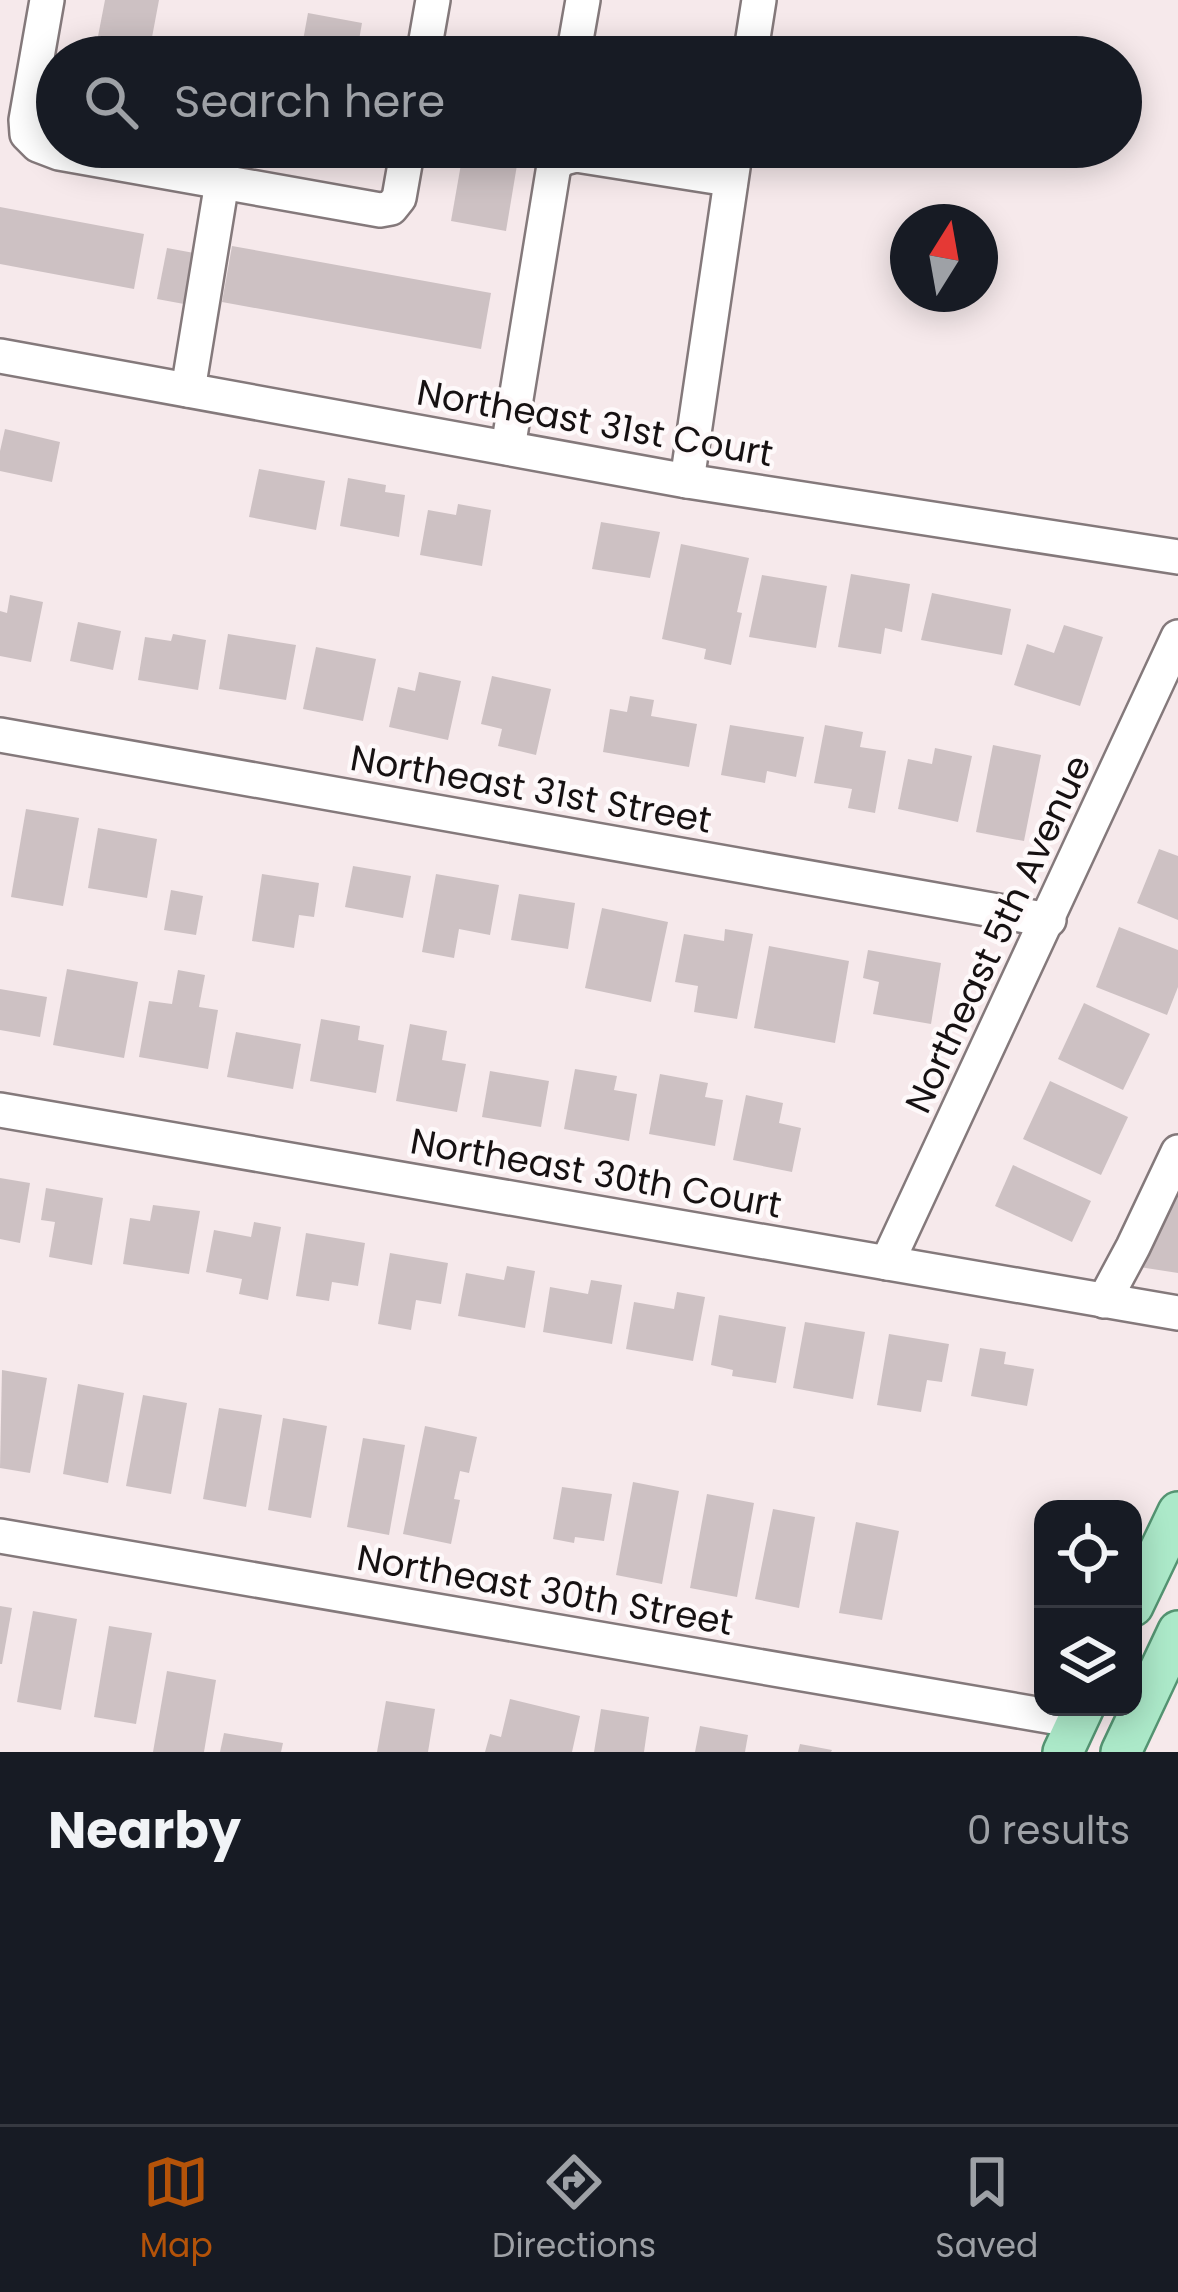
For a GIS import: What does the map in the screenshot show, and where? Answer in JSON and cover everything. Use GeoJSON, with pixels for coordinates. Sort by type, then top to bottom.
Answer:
{"type":"FeatureCollection","features":[{"type":"Feature","properties":{"kind":"main road"},"geometry":{"type":"LineString","coordinates":[[1142,1587],[1178,1512]]}},
{"type":"Feature","properties":{"kind":"main road"},"geometry":{"type":"LineString","coordinates":[[1120,1752],[1178,1631]]}},
{"type":"Feature","properties":{"kind":"street"},"geometry":{"type":"LineString","coordinates":[[41,36],[47,0]]}},
{"type":"Feature","properties":{"kind":"street"},"geometry":{"type":"LineString","coordinates":[[427,36],[433,0]]}},
{"type":"Feature","properties":{"kind":"street"},"geometry":{"type":"LineString","coordinates":[[577,36],[583,0]]}},
{"type":"Feature","properties":{"kind":"street"},"geometry":{"type":"LineString","coordinates":[[753,36],[759,0]]}},
{"type":"Feature","properties":{"kind":"street"},"geometry":{"type":"LineString","coordinates":[[36,62],[26,119],[27,134],[36,143]]}},
{"type":"Feature","properties":{"kind":"street"},"geometry":{"type":"LineString","coordinates":[[143,168],[380,210],[391,208],[399,198],[404,168]]}},
{"type":"Feature","properties":{"kind":"street"},"geometry":{"type":"LineString","coordinates":[[508,448],[553,168]]}},
{"type":"Feature","properties":{"kind":"street"},"geometry":{"type":"LineString","coordinates":[[659,168],[722,178],[730,185]]}},
{"type":"Feature","properties":{"kind":"street"},"geometry":{"type":"LineString","coordinates":[[687,481],[733,168]]}},
{"type":"Feature","properties":{"kind":"street"},"geometry":{"type":"LineString","coordinates":[[188,390],[222,182]]}},
{"type":"Feature","properties":{"kind":"street","name":"Northeast 31st Court"},"geometry":{"type":"LineString","coordinates":[[0,356],[687,481],[1178,557]]}},
{"type":"Feature","properties":{"kind":"street","name":"Northeast 5th Avenue"},"geometry":{"type":"LineString","coordinates":[[887,1263],[1178,637]]}},
{"type":"Feature","properties":{"kind":"street","name":"Northeast 31st Street"},"geometry":{"type":"LineString","coordinates":[[0,735],[1049,920]]}},
{"type":"Feature","properties":{"kind":"street","name":"Northeast 30th Court"},"geometry":{"type":"LineString","coordinates":[[0,1109],[1178,1313]]}},
{"type":"Feature","properties":{"kind":"street"},"geometry":{"type":"LineString","coordinates":[[1104,1300],[1178,1152]]}},
{"type":"Feature","properties":{"kind":"street","name":"Northeast 30th Street"},"geometry":{"type":"LineString","coordinates":[[0,1536],[1075,1727]]}},
{"type":"Feature","properties":{"kind":"building"},"geometry":{"type":"Polygon","coordinates":[[[105,0],[159,0],[152,36],[98,36],[105,0]]]}},
{"type":"Feature","properties":{"kind":"building"},"geometry":{"type":"Polygon","coordinates":[[[308,13],[362,23],[360,36],[304,36],[308,13]]]}},
{"type":"Feature","properties":{"kind":"building"},"geometry":{"type":"Polygon","coordinates":[[[460,168],[516,168],[506,231],[451,221],[460,168]]]}},
{"type":"Feature","properties":{"kind":"building"},"geometry":{"type":"Polygon","coordinates":[[[0,207],[144,234],[134,289],[0,264],[0,207]]]}},
{"type":"Feature","properties":{"kind":"building"},"geometry":{"type":"Polygon","coordinates":[[[232,246],[491,293],[481,349],[222,302],[232,246]]]}},
{"type":"Feature","properties":{"kind":"building"},"geometry":{"type":"Polygon","coordinates":[[[167,248],[194,253],[184,304],[157,299],[167,248]]]}},
{"type":"Feature","properties":{"kind":"building"},"geometry":{"type":"Polygon","coordinates":[[[5,429],[60,442],[52,482],[0,471],[5,429]]]}},
{"type":"Feature","properties":{"kind":"building"},"geometry":{"type":"Polygon","coordinates":[[[259,469],[325,481],[316,530],[249,517],[259,469]]]}},
{"type":"Feature","properties":{"kind":"building"},"geometry":{"type":"Polygon","coordinates":[[[348,478],[386,485],[385,492],[405,495],[399,537],[340,526],[348,478]]]}},
{"type":"Feature","properties":{"kind":"building"},"geometry":{"type":"Polygon","coordinates":[[[458,504],[491,510],[482,566],[420,555],[428,510],[456,515],[458,504]]]}},
{"type":"Feature","properties":{"kind":"building"},"geometry":{"type":"Polygon","coordinates":[[[601,522],[660,532],[650,578],[592,569],[601,522]]]}},
{"type":"Feature","properties":{"kind":"building"},"geometry":{"type":"Polygon","coordinates":[[[681,544],[749,558],[731,665],[704,659],[706,649],[662,639],[681,544]]]}},
{"type":"Feature","properties":{"kind":"building"},"geometry":{"type":"Polygon","coordinates":[[[851,574],[910,584],[902,632],[885,628],[881,654],[838,647],[851,574]]]}},
{"type":"Feature","properties":{"kind":"building"},"geometry":{"type":"Polygon","coordinates":[[[762,575],[827,586],[816,648],[749,637],[762,575]]]}},
{"type":"Feature","properties":{"kind":"building"},"geometry":{"type":"Polygon","coordinates":[[[932,593],[1011,609],[1002,655],[921,640],[932,593]]]}},
{"type":"Feature","properties":{"kind":"building"},"geometry":{"type":"Polygon","coordinates":[[[10,595],[43,602],[31,662],[0,656],[0,611],[7,613],[10,595]]]}},
{"type":"Feature","properties":{"kind":"building"},"geometry":{"type":"Polygon","coordinates":[[[78,622],[121,631],[113,670],[70,661],[78,622]]]}},
{"type":"Feature","properties":{"kind":"building"},"geometry":{"type":"Polygon","coordinates":[[[1064,625],[1103,637],[1080,706],[1014,685],[1027,644],[1054,653],[1064,625]]]}},
{"type":"Feature","properties":{"kind":"building"},"geometry":{"type":"Polygon","coordinates":[[[173,634],[206,640],[198,690],[138,680],[145,637],[171,641],[173,634]]]}},
{"type":"Feature","properties":{"kind":"building"},"geometry":{"type":"Polygon","coordinates":[[[228,634],[296,645],[286,700],[219,689],[228,634]]]}},
{"type":"Feature","properties":{"kind":"building"},"geometry":{"type":"Polygon","coordinates":[[[316,647],[376,659],[363,721],[303,709],[316,647]]]}},
{"type":"Feature","properties":{"kind":"building"},"geometry":{"type":"Polygon","coordinates":[[[419,672],[461,681],[448,740],[389,727],[398,687],[415,691],[419,672]]]}},
{"type":"Feature","properties":{"kind":"building"},"geometry":{"type":"Polygon","coordinates":[[[492,676],[551,689],[536,755],[498,746],[502,729],[481,724],[492,676]]]}},
{"type":"Feature","properties":{"kind":"building"},"geometry":{"type":"Polygon","coordinates":[[[630,696],[654,700],[651,716],[697,724],[689,767],[603,752],[610,709],[627,712],[630,696]]]}},
{"type":"Feature","properties":{"kind":"building"},"geometry":{"type":"Polygon","coordinates":[[[730,725],[804,737],[796,777],[767,771],[765,783],[721,775],[730,725]]]}},
{"type":"Feature","properties":{"kind":"building"},"geometry":{"type":"Polygon","coordinates":[[[825,725],[863,732],[860,747],[886,751],[875,813],[848,808],[852,789],[814,783],[825,725]]]}},
{"type":"Feature","properties":{"kind":"building"},"geometry":{"type":"Polygon","coordinates":[[[993,745],[1041,755],[1024,841],[976,832],[993,745]]]}},
{"type":"Feature","properties":{"kind":"building"},"geometry":{"type":"Polygon","coordinates":[[[935,748],[972,756],[958,822],[898,809],[908,759],[932,764],[935,748]]]}},
{"type":"Feature","properties":{"kind":"building"},"geometry":{"type":"Polygon","coordinates":[[[26,809],[79,818],[63,906],[11,897],[26,809]]]}},
{"type":"Feature","properties":{"kind":"building"},"geometry":{"type":"Polygon","coordinates":[[[98,828],[157,839],[147,898],[88,888],[98,828]]]}},
{"type":"Feature","properties":{"kind":"building"},"geometry":{"type":"Polygon","coordinates":[[[1159,849],[1178,856],[1178,920],[1137,903],[1159,849]]]}},
{"type":"Feature","properties":{"kind":"building"},"geometry":{"type":"Polygon","coordinates":[[[353,866],[411,876],[403,918],[345,907],[353,866]]]}},
{"type":"Feature","properties":{"kind":"building"},"geometry":{"type":"Polygon","coordinates":[[[262,874],[319,883],[314,917],[299,915],[294,948],[252,941],[262,874]]]}},
{"type":"Feature","properties":{"kind":"building"},"geometry":{"type":"Polygon","coordinates":[[[436,874],[499,885],[490,935],[459,929],[454,958],[422,952],[436,874]]]}},
{"type":"Feature","properties":{"kind":"building"},"geometry":{"type":"Polygon","coordinates":[[[171,890],[203,896],[196,935],[164,930],[171,890]]]}},
{"type":"Feature","properties":{"kind":"building"},"geometry":{"type":"Polygon","coordinates":[[[519,894],[575,903],[568,949],[511,940],[519,894]]]}},
{"type":"Feature","properties":{"kind":"building"},"geometry":{"type":"Polygon","coordinates":[[[602,908],[668,922],[651,1002],[585,988],[602,908]]]}},
{"type":"Feature","properties":{"kind":"building"},"geometry":{"type":"Polygon","coordinates":[[[1119,927],[1178,950],[1178,987],[1167,1015],[1096,987],[1119,927]]]}},
{"type":"Feature","properties":{"kind":"building"},"geometry":{"type":"Polygon","coordinates":[[[725,929],[753,934],[737,1019],[694,1012],[698,986],[675,982],[684,934],[724,941],[725,929]]]}},
{"type":"Feature","properties":{"kind":"building"},"geometry":{"type":"Polygon","coordinates":[[[769,946],[849,961],[835,1043],[754,1028],[769,946]]]}},
{"type":"Feature","properties":{"kind":"building"},"geometry":{"type":"Polygon","coordinates":[[[868,950],[941,963],[931,1024],[873,1014],[879,982],[863,978],[868,950]]]}},
{"type":"Feature","properties":{"kind":"building"},"geometry":{"type":"Polygon","coordinates":[[[67,969],[138,982],[124,1058],[53,1045],[67,969]]]}},
{"type":"Feature","properties":{"kind":"building"},"geometry":{"type":"Polygon","coordinates":[[[178,970],[205,975],[199,1007],[218,1010],[208,1069],[139,1057],[149,1001],[172,1004],[178,970]]]}},
{"type":"Feature","properties":{"kind":"building"},"geometry":{"type":"Polygon","coordinates":[[[0,989],[47,997],[40,1037],[0,1030],[0,989]]]}},
{"type":"Feature","properties":{"kind":"building"},"geometry":{"type":"Polygon","coordinates":[[[1084,1003],[1150,1034],[1123,1090],[1058,1059],[1084,1003]]]}},
{"type":"Feature","properties":{"kind":"building"},"geometry":{"type":"Polygon","coordinates":[[[321,1019],[360,1026],[358,1040],[384,1045],[376,1093],[310,1081],[321,1019]]]}},
{"type":"Feature","properties":{"kind":"building"},"geometry":{"type":"Polygon","coordinates":[[[410,1024],[447,1031],[442,1060],[466,1064],[457,1112],[396,1101],[410,1024]]]}},
{"type":"Feature","properties":{"kind":"building"},"geometry":{"type":"Polygon","coordinates":[[[236,1032],[301,1044],[293,1089],[227,1077],[236,1032]]]}},
{"type":"Feature","properties":{"kind":"building"},"geometry":{"type":"Polygon","coordinates":[[[575,1069],[617,1076],[614,1090],[637,1094],[629,1141],[564,1129],[575,1069]]]}},
{"type":"Feature","properties":{"kind":"building"},"geometry":{"type":"Polygon","coordinates":[[[490,1071],[549,1081],[541,1127],[482,1117],[490,1071]]]}},
{"type":"Feature","properties":{"kind":"building"},"geometry":{"type":"Polygon","coordinates":[[[660,1074],[708,1083],[705,1097],[723,1100],[715,1146],[649,1134],[660,1074]]]}},
{"type":"Feature","properties":{"kind":"building"},"geometry":{"type":"Polygon","coordinates":[[[1050,1081],[1128,1117],[1101,1175],[1023,1139],[1050,1081]]]}},
{"type":"Feature","properties":{"kind":"building"},"geometry":{"type":"Polygon","coordinates":[[[746,1095],[783,1103],[779,1123],[801,1128],[792,1172],[733,1160],[746,1095]]]}},
{"type":"Feature","properties":{"kind":"building"},"geometry":{"type":"Polygon","coordinates":[[[1013,1165],[1091,1201],[1072,1242],[995,1206],[1013,1165]]]}},
{"type":"Feature","properties":{"kind":"building"},"geometry":{"type":"Polygon","coordinates":[[[1178,1169],[1178,1273],[1133,1266],[1178,1169]]]}},
{"type":"Feature","properties":{"kind":"building"},"geometry":{"type":"Polygon","coordinates":[[[0,1178],[30,1183],[20,1243],[0,1239],[0,1178]]]}},
{"type":"Feature","properties":{"kind":"building"},"geometry":{"type":"Polygon","coordinates":[[[46,1188],[103,1198],[92,1265],[49,1257],[55,1222],[41,1220],[46,1188]]]}},
{"type":"Feature","properties":{"kind":"building"},"geometry":{"type":"Polygon","coordinates":[[[153,1205],[200,1211],[189,1274],[123,1264],[130,1218],[150,1221],[153,1205]]]}},
{"type":"Feature","properties":{"kind":"building"},"geometry":{"type":"Polygon","coordinates":[[[254,1222],[281,1227],[268,1300],[239,1294],[242,1279],[206,1272],[214,1230],[251,1237],[254,1222]]]}},
{"type":"Feature","properties":{"kind":"building"},"geometry":{"type":"Polygon","coordinates":[[[306,1233],[365,1243],[358,1286],[332,1282],[329,1301],[296,1296],[306,1233]]]}},
{"type":"Feature","properties":{"kind":"building"},"geometry":{"type":"Polygon","coordinates":[[[390,1253],[448,1263],[441,1304],[416,1300],[411,1330],[378,1324],[390,1253]]]}},
{"type":"Feature","properties":{"kind":"building"},"geometry":{"type":"Polygon","coordinates":[[[507,1266],[535,1271],[525,1328],[458,1316],[466,1273],[504,1280],[507,1266]]]}},
{"type":"Feature","properties":{"kind":"building"},"geometry":{"type":"Polygon","coordinates":[[[591,1280],[622,1285],[612,1344],[543,1332],[550,1287],[588,1294],[591,1280]]]}},
{"type":"Feature","properties":{"kind":"building"},"geometry":{"type":"Polygon","coordinates":[[[677,1292],[705,1297],[693,1361],[626,1349],[634,1302],[674,1309],[677,1292]]]}},
{"type":"Feature","properties":{"kind":"building"},"geometry":{"type":"Polygon","coordinates":[[[719,1315],[786,1327],[776,1383],[732,1376],[733,1370],[711,1365],[719,1315]]]}},
{"type":"Feature","properties":{"kind":"building"},"geometry":{"type":"Polygon","coordinates":[[[805,1322],[865,1332],[853,1399],[793,1388],[805,1322]]]}},
{"type":"Feature","properties":{"kind":"building"},"geometry":{"type":"Polygon","coordinates":[[[889,1334],[949,1344],[942,1382],[927,1380],[921,1412],[877,1405],[889,1334]]]}},
{"type":"Feature","properties":{"kind":"building"},"geometry":{"type":"Polygon","coordinates":[[[980,1348],[1006,1352],[1004,1364],[1034,1369],[1027,1406],[971,1396],[980,1348]]]}},
{"type":"Feature","properties":{"kind":"building"},"geometry":{"type":"Polygon","coordinates":[[[2,1370],[47,1378],[30,1473],[0,1468],[2,1370]]]}},
{"type":"Feature","properties":{"kind":"building"},"geometry":{"type":"Polygon","coordinates":[[[78,1384],[124,1393],[108,1483],[63,1474],[78,1384]]]}},
{"type":"Feature","properties":{"kind":"building"},"geometry":{"type":"Polygon","coordinates":[[[143,1395],[187,1403],[171,1494],[126,1486],[143,1395]]]}},
{"type":"Feature","properties":{"kind":"building"},"geometry":{"type":"Polygon","coordinates":[[[219,1408],[262,1415],[246,1507],[203,1499],[219,1408]]]}},
{"type":"Feature","properties":{"kind":"building"},"geometry":{"type":"Polygon","coordinates":[[[283,1418],[327,1426],[311,1518],[268,1510],[283,1418]]]}},
{"type":"Feature","properties":{"kind":"building"},"geometry":{"type":"Polygon","coordinates":[[[425,1426],[477,1437],[469,1473],[460,1471],[451,1544],[403,1534],[425,1426]]]}},
{"type":"Feature","properties":{"kind":"building"},"geometry":{"type":"Polygon","coordinates":[[[363,1438],[405,1445],[389,1535],[347,1527],[363,1438]]]}},
{"type":"Feature","properties":{"kind":"building"},"geometry":{"type":"Polygon","coordinates":[[[633,1482],[679,1491],[662,1584],[616,1575],[633,1482]]]}},
{"type":"Feature","properties":{"kind":"building"},"geometry":{"type":"Polygon","coordinates":[[[562,1487],[612,1494],[604,1541],[553,1539],[562,1487]]]}},
{"type":"Feature","properties":{"kind":"building"},"geometry":{"type":"Polygon","coordinates":[[[707,1494],[754,1503],[737,1597],[690,1588],[707,1494]]]}},
{"type":"Feature","properties":{"kind":"building"},"geometry":{"type":"Polygon","coordinates":[[[773,1509],[815,1517],[799,1608],[755,1599],[773,1509]]]}},
{"type":"Feature","properties":{"kind":"building"},"geometry":{"type":"Polygon","coordinates":[[[856,1522],[899,1531],[882,1620],[839,1613],[856,1522]]]}},
{"type":"Feature","properties":{"kind":"building"},"geometry":{"type":"Polygon","coordinates":[[[0,1606],[12,1608],[2,1664],[0,1664],[0,1606]]]}},
{"type":"Feature","properties":{"kind":"building"},"geometry":{"type":"Polygon","coordinates":[[[33,1611],[77,1619],[61,1710],[17,1702],[33,1611]]]}},
{"type":"Feature","properties":{"kind":"building"},"geometry":{"type":"Polygon","coordinates":[[[109,1626],[152,1633],[136,1724],[94,1717],[109,1626]]]}},
{"type":"Feature","properties":{"kind":"building"},"geometry":{"type":"Polygon","coordinates":[[[167,1671],[216,1680],[204,1752],[153,1752],[167,1671]]]}},
{"type":"Feature","properties":{"kind":"building"},"geometry":{"type":"Polygon","coordinates":[[[510,1699],[580,1716],[572,1752],[485,1752],[490,1734],[501,1737],[510,1699]]]}},
{"type":"Feature","properties":{"kind":"building"},"geometry":{"type":"Polygon","coordinates":[[[386,1701],[435,1709],[428,1752],[377,1752],[386,1701]]]}},
{"type":"Feature","properties":{"kind":"building"},"geometry":{"type":"Polygon","coordinates":[[[601,1709],[649,1717],[644,1752],[594,1752],[601,1709]]]}},
{"type":"Feature","properties":{"kind":"building"},"geometry":{"type":"Polygon","coordinates":[[[700,1726],[748,1735],[745,1752],[695,1752],[700,1726]]]}},
{"type":"Feature","properties":{"kind":"building"},"geometry":{"type":"Polygon","coordinates":[[[224,1733],[283,1743],[281,1752],[220,1752],[224,1733]]]}},
{"type":"Feature","properties":{"kind":"building"},"geometry":{"type":"Polygon","coordinates":[[[800,1744],[832,1750],[798,1752],[800,1744]]]}}]}
